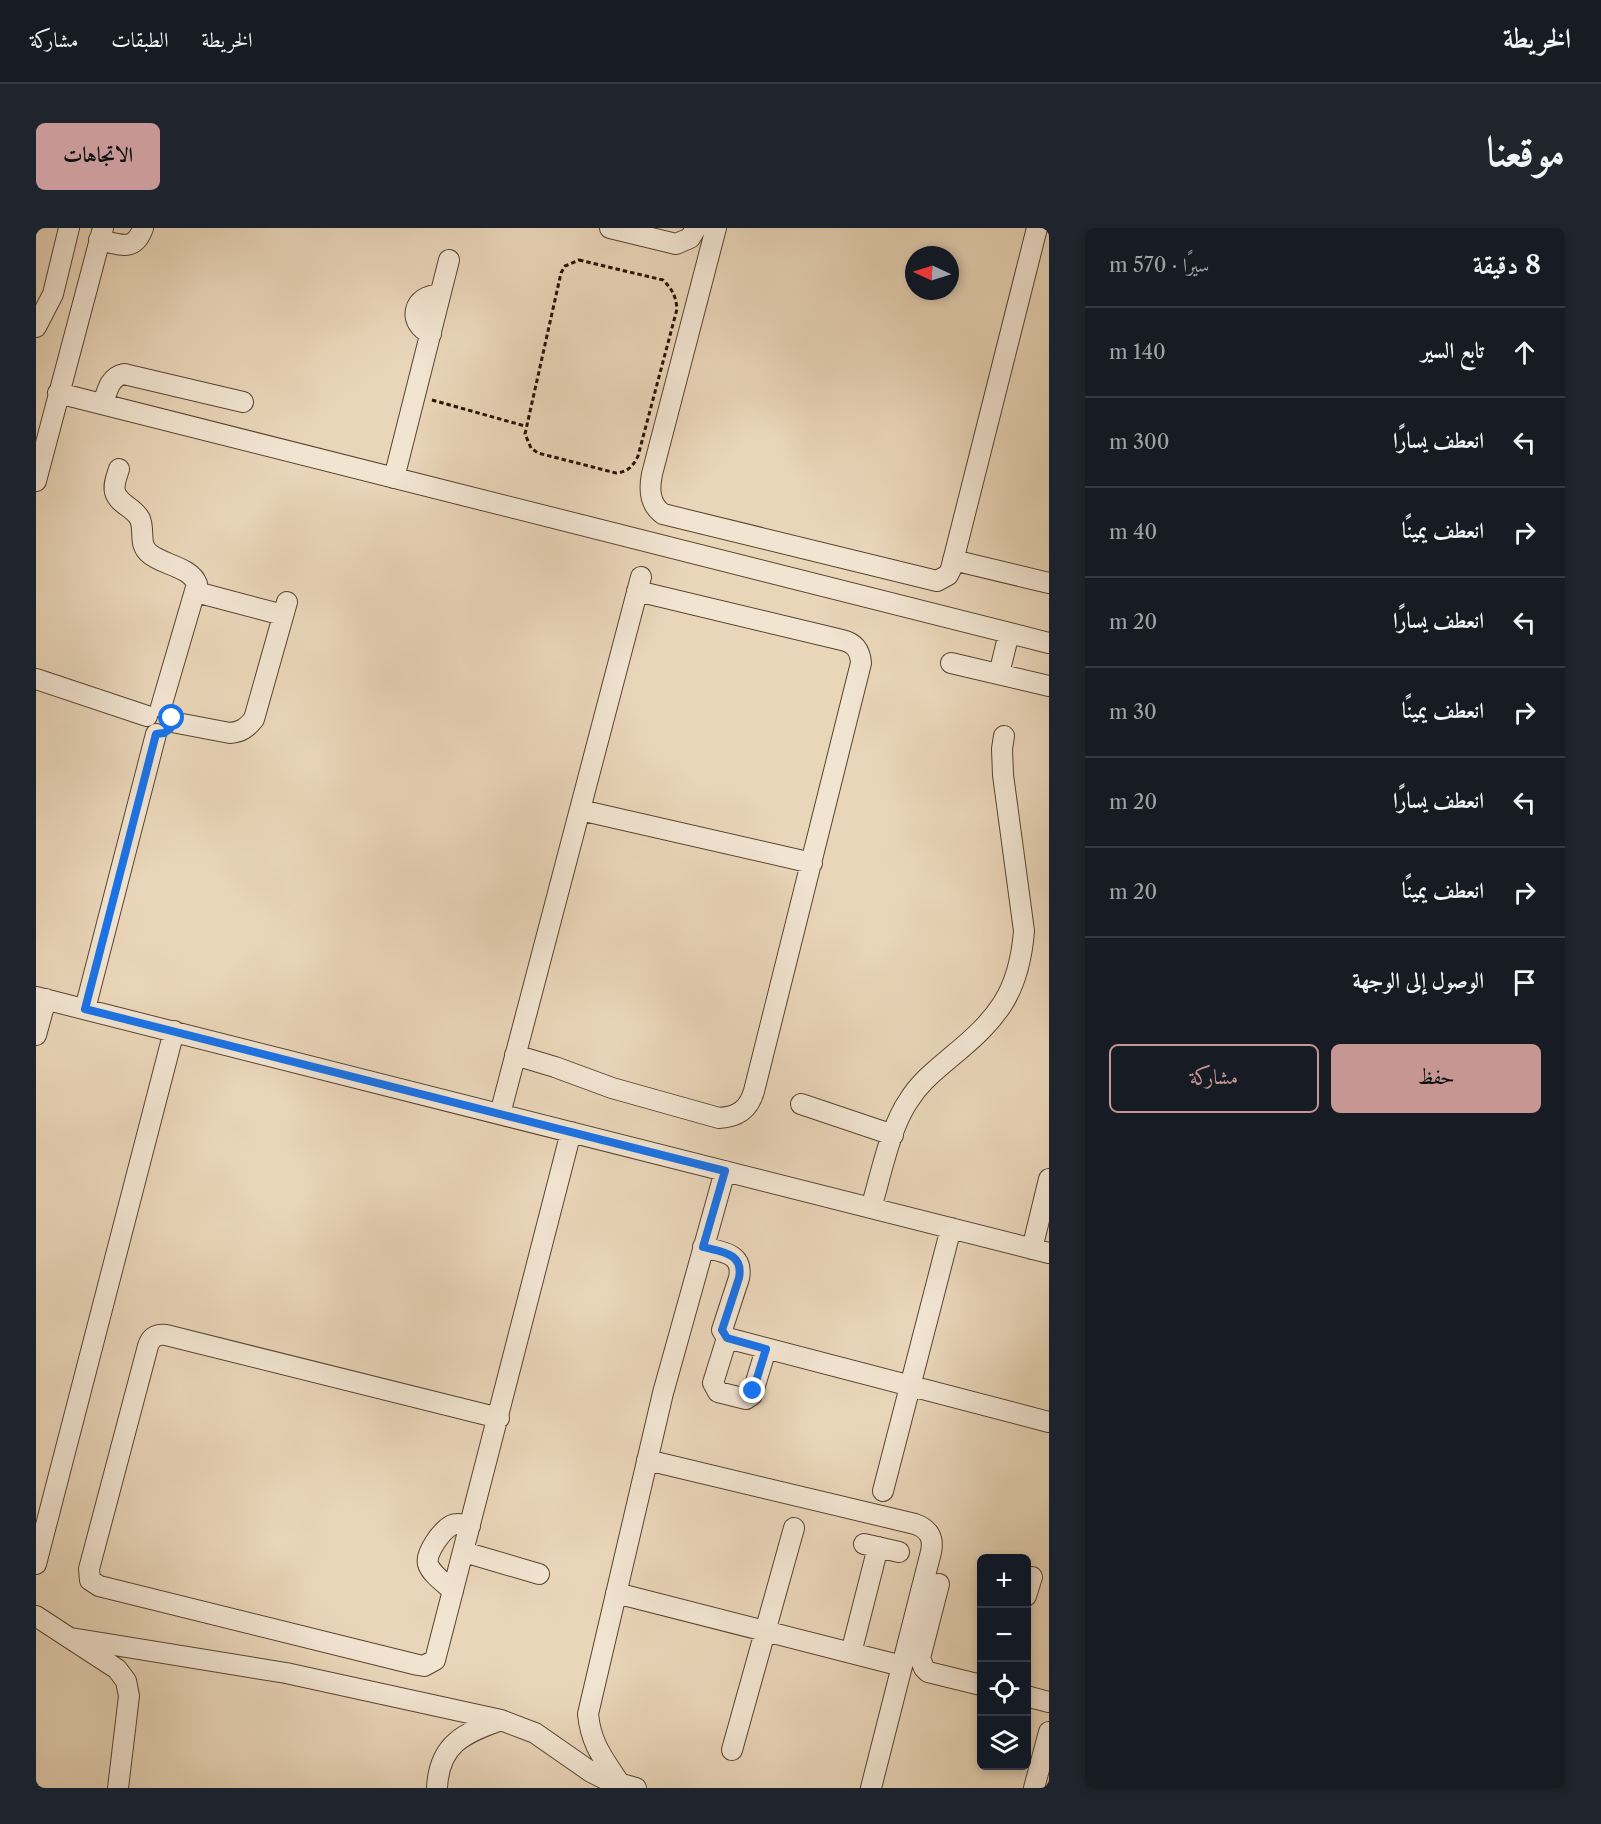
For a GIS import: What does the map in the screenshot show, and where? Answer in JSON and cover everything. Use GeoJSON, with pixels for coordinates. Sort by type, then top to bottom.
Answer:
{"type":"FeatureCollection","features":[{"type":"Feature","properties":{"kind":"street"},"geometry":{"type":"LineString","coordinates":[[36,327],[55,289],[69,228]]}},
{"type":"Feature","properties":{"kind":"street"},"geometry":{"type":"LineString","coordinates":[[36,481],[101,234],[126,246],[137,241],[143,228]]}},
{"type":"Feature","properties":{"kind":"street"},"geometry":{"type":"LineString","coordinates":[[610,228],[676,244],[690,238],[696,228]]}},
{"type":"Feature","properties":{"kind":"street"},"geometry":{"type":"LineString","coordinates":[[716,228],[652,474],[650,490],[654,505],[663,514],[937,581],[948,575],[953,560],[1037,228]]}},
{"type":"Feature","properties":{"kind":"street"},"geometry":{"type":"LineString","coordinates":[[394,478],[449,260]]}},
{"type":"Feature","properties":{"kind":"street"},"geometry":{"type":"LineString","coordinates":[[103,404],[112,380],[124,374],[243,402]]}},
{"type":"Feature","properties":{"kind":"street"},"geometry":{"type":"LineString","coordinates":[[58,393],[1049,644]]}},
{"type":"Feature","properties":{"kind":"street"},"geometry":{"type":"LineString","coordinates":[[119,469],[114,486],[118,499],[140,519],[142,539],[147,551],[152,556],[194,577],[197,584],[160,715]]}},
{"type":"Feature","properties":{"kind":"street"},"geometry":{"type":"LineString","coordinates":[[953,560],[1049,583]]}},
{"type":"Feature","properties":{"kind":"street"},"geometry":{"type":"LineString","coordinates":[[500,1114],[515,1055],[639,584],[850,642],[860,654],[861,663],[751,1101],[738,1114],[729,1118],[719,1118],[601,1085],[555,1067],[515,1055]]}},
{"type":"Feature","properties":{"kind":"street"},"geometry":{"type":"LineString","coordinates":[[36,680],[230,733],[240,732],[254,719],[285,608],[196,592]]}},
{"type":"Feature","properties":{"kind":"street"},"geometry":{"type":"LineString","coordinates":[[999,674],[1009,633]]}},
{"type":"Feature","properties":{"kind":"street"},"geometry":{"type":"LineString","coordinates":[[951,663],[1049,686]]}},
{"type":"Feature","properties":{"kind":"street"},"geometry":{"type":"LineString","coordinates":[[85,1009],[156,734],[148,729],[146,720],[160,715]]}},
{"type":"Feature","properties":{"kind":"street"},"geometry":{"type":"LineString","coordinates":[[872,1208],[893,1135],[908,1101],[934,1070],[989,1023],[1004,1003],[1016,981],[1022,956],[1024,932],[1003,775],[1004,736]]}},
{"type":"Feature","properties":{"kind":"street"},"geometry":{"type":"LineString","coordinates":[[580,810],[812,863]]}},
{"type":"Feature","properties":{"kind":"street"},"geometry":{"type":"LineString","coordinates":[[36,1035],[41,998],[1040,1251],[1049,1179]]}},
{"type":"Feature","properties":{"kind":"street"},"geometry":{"type":"LineString","coordinates":[[36,1564],[174,1031]]}},
{"type":"Feature","properties":{"kind":"street"},"geometry":{"type":"LineString","coordinates":[[801,1104],[893,1135]]}},
{"type":"Feature","properties":{"kind":"street"},"geometry":{"type":"LineString","coordinates":[[499,1418],[166,1335],[157,1335],[149,1341],[88,1575],[94,1584],[99,1586],[424,1666],[435,1660],[499,1418],[571,1132]]}},
{"type":"Feature","properties":{"kind":"street"},"geometry":{"type":"LineString","coordinates":[[628,1786],[596,1748],[590,1732],[588,1714],[670,1365],[725,1171]]}},
{"type":"Feature","properties":{"kind":"street"},"geometry":{"type":"LineString","coordinates":[[883,1491],[951,1228]]}},
{"type":"Feature","properties":{"kind":"street"},"geometry":{"type":"LineString","coordinates":[[703,1247],[733,1257],[739,1262],[739,1278],[722,1330],[727,1338],[1049,1422]]}},
{"type":"Feature","properties":{"kind":"street"},"geometry":{"type":"LineString","coordinates":[[727,1338],[713,1383],[718,1392],[739,1399],[746,1399],[752,1395],[766,1349]]}},
{"type":"Feature","properties":{"kind":"street"},"geometry":{"type":"LineString","coordinates":[[647,1460],[922,1526],[928,1531],[932,1545],[871,1788]]}},
{"type":"Feature","properties":{"kind":"street"},"geometry":{"type":"LineString","coordinates":[[453,1591],[430,1569],[427,1557],[429,1551],[449,1527],[456,1524],[471,1526]]}},
{"type":"Feature","properties":{"kind":"street"},"geometry":{"type":"LineString","coordinates":[[732,1750],[794,1528]]}},
{"type":"Feature","properties":{"kind":"street"},"geometry":{"type":"LineString","coordinates":[[851,1653],[871,1546],[899,1552]]}},
{"type":"Feature","properties":{"kind":"street"},"geometry":{"type":"LineString","coordinates":[[464,1552],[539,1574]]}},
{"type":"Feature","properties":{"kind":"street"},"geometry":{"type":"LineString","coordinates":[[939,1584],[920,1658],[921,1663],[928,1672],[977,1684]]}},
{"type":"Feature","properties":{"kind":"street"},"geometry":{"type":"LineString","coordinates":[[616,1593],[902,1666]]}},
{"type":"Feature","properties":{"kind":"street"},"geometry":{"type":"LineString","coordinates":[[36,1616],[117,1669],[126,1682],[129,1696],[118,1788]]}},
{"type":"Feature","properties":{"kind":"street"},"geometry":{"type":"LineString","coordinates":[[71,1638],[286,1673],[501,1720],[551,1742],[591,1772],[628,1786]]}},
{"type":"Feature","properties":{"kind":"street"},"geometry":{"type":"LineString","coordinates":[[1031,1697],[1049,1702]]}},
{"type":"Feature","properties":{"kind":"street"},"geometry":{"type":"LineString","coordinates":[[437,1788],[442,1759],[451,1746],[463,1736],[501,1720]]}},
{"type":"Feature","properties":{"kind":"street"},"geometry":{"type":"LineString","coordinates":[[1034,1788],[1049,1732]]}},
{"type":"Feature","properties":{"kind":"path"},"geometry":{"type":"LineString","coordinates":[[587,261],[663,280],[671,288],[676,298],[677,309],[638,456],[630,469],[616,473],[538,453],[527,442],[525,426],[561,273],[565,266],[572,262],[587,261]]}},
{"type":"Feature","properties":{"kind":"path"},"geometry":{"type":"LineString","coordinates":[[416,395],[525,426]]}},
{"type":"Feature","properties":{"kind":"route"},"geometry":{"type":"LineString","coordinates":[[172,718],[170,729],[167,732],[156,734],[85,1009],[725,1171],[703,1247],[733,1257],[739,1262],[739,1278],[722,1330],[723,1335],[727,1338],[766,1349],[753,1391]]}}]}
